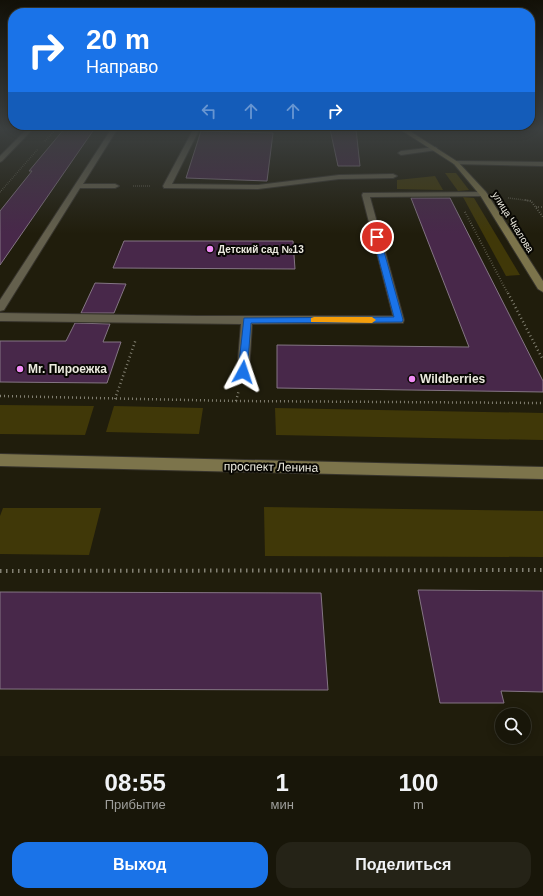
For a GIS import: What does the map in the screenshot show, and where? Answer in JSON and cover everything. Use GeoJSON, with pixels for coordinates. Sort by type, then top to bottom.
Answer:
{"type":"FeatureCollection","features":[{"type":"Feature","properties":{"kind":"main road","name":"улица Чкалова"},"geometry":{"type":"LineString","coordinates":[[456,163],[483,194],[543,289]]}},
{"type":"Feature","properties":{"kind":"main road","name":"проспект Ленина"},"geometry":{"type":"LineString","coordinates":[[0,460],[543,473]]}},
{"type":"Feature","properties":{"kind":"street"},"geometry":{"type":"LineString","coordinates":[[0,308],[92,163]]}},
{"type":"Feature","properties":{"kind":"street"},"geometry":{"type":"LineString","coordinates":[[179,163],[167,186],[258,187],[339,177],[393,176]]}},
{"type":"Feature","properties":{"kind":"street"},"geometry":{"type":"LineString","coordinates":[[480,163],[543,164]]}},
{"type":"Feature","properties":{"kind":"street"},"geometry":{"type":"LineString","coordinates":[[78,186],[115,186]]}},
{"type":"Feature","properties":{"kind":"street"},"geometry":{"type":"LineString","coordinates":[[0,317],[399,320],[366,195],[483,194]]}},
{"type":"Feature","properties":{"kind":"street"},"geometry":{"type":"LineString","coordinates":[[243,372],[247,320]]}},
{"type":"Feature","properties":{"kind":"path"},"geometry":{"type":"LineString","coordinates":[[0,192],[26,163]]}},
{"type":"Feature","properties":{"kind":"path"},"geometry":{"type":"LineString","coordinates":[[115,186],[167,186]]}},
{"type":"Feature","properties":{"kind":"path"},"geometry":{"type":"LineString","coordinates":[[456,195],[543,360]]}},
{"type":"Feature","properties":{"kind":"path"},"geometry":{"type":"LineString","coordinates":[[543,207],[535,207],[543,217]]}},
{"type":"Feature","properties":{"kind":"path"},"geometry":{"type":"LineString","coordinates":[[115,399],[142,319]]}},
{"type":"Feature","properties":{"kind":"path"},"geometry":{"type":"LineString","coordinates":[[0,396],[236,401],[543,403]]}},
{"type":"Feature","properties":{"kind":"path"},"geometry":{"type":"LineString","coordinates":[[0,571],[543,570]]}},
{"type":"Feature","properties":{"kind":"shaded area"},"geometry":{"type":"Polygon","coordinates":[[[445,173],[456,173],[469,190],[458,191],[445,173]]]}},
{"type":"Feature","properties":{"kind":"shaded area"},"geometry":{"type":"Polygon","coordinates":[[[435,176],[443,190],[397,189],[397,180],[435,176]]]}},
{"type":"Feature","properties":{"kind":"shaded area"},"geometry":{"type":"Polygon","coordinates":[[[463,197],[474,198],[520,275],[506,276],[463,197]]]}},
{"type":"Feature","properties":{"kind":"shaded area"},"geometry":{"type":"Polygon","coordinates":[[[0,405],[94,406],[85,435],[0,434],[0,405]]]}},
{"type":"Feature","properties":{"kind":"shaded area"},"geometry":{"type":"Polygon","coordinates":[[[114,406],[203,408],[199,434],[106,432],[114,406]]]}},
{"type":"Feature","properties":{"kind":"shaded area"},"geometry":{"type":"Polygon","coordinates":[[[275,408],[543,413],[543,440],[276,435],[275,408]]]}},
{"type":"Feature","properties":{"kind":"shaded area"},"geometry":{"type":"Polygon","coordinates":[[[264,507],[543,511],[543,557],[265,556],[264,507]]]}},
{"type":"Feature","properties":{"kind":"shaded area"},"geometry":{"type":"Polygon","coordinates":[[[3,508],[101,508],[89,555],[0,554],[0,516],[3,508]]]}},
{"type":"Feature","properties":{"kind":"building"},"geometry":{"type":"Polygon","coordinates":[[[35,163],[71,163],[0,265],[0,211],[32,171],[29,171],[35,163]]]}},
{"type":"Feature","properties":{"kind":"building"},"geometry":{"type":"Polygon","coordinates":[[[191,163],[269,163],[267,181],[186,178],[191,163]]]}},
{"type":"Feature","properties":{"kind":"building"},"geometry":{"type":"Polygon","coordinates":[[[337,163],[360,163],[360,166],[338,166],[337,163]]]}},
{"type":"Feature","properties":{"kind":"building"},"geometry":{"type":"Polygon","coordinates":[[[411,198],[450,198],[543,381],[543,392],[277,388],[277,345],[469,347],[411,198]]]}},
{"type":"Feature","properties":{"kind":"building"},"geometry":{"type":"Polygon","coordinates":[[[124,241],[293,241],[295,269],[113,268],[124,241]]]}},
{"type":"Feature","properties":{"kind":"building"},"geometry":{"type":"Polygon","coordinates":[[[95,283],[126,284],[114,313],[81,313],[95,283]]]}},
{"type":"Feature","properties":{"kind":"building"},"geometry":{"type":"Polygon","coordinates":[[[75,323],[110,324],[103,342],[121,342],[107,383],[0,382],[0,341],[66,341],[75,323]]]}},
{"type":"Feature","properties":{"kind":"building"},"geometry":{"type":"Polygon","coordinates":[[[418,590],[543,591],[543,692],[501,691],[504,703],[440,703],[418,590]]]}},
{"type":"Feature","properties":{"kind":"building"},"geometry":{"type":"Polygon","coordinates":[[[0,592],[321,593],[328,690],[0,689],[0,592]]]}},
{"type":"Feature","properties":{"kind":"slow traffic"},"geometry":{"type":"LineString","coordinates":[[314,320],[372,320]]}},
{"type":"Feature","properties":{"kind":"place","name":"Детский сад №13"},"geometry":{"type":"Point","coordinates":[210,249]}},
{"type":"Feature","properties":{"kind":"place","name":"Mr. Пироежка"},"geometry":{"type":"Point","coordinates":[20,369]}},
{"type":"Feature","properties":{"kind":"place","name":"Wildberries"},"geometry":{"type":"Point","coordinates":[412,379]}},
{"type":"Feature","properties":{"kind":"route"},"geometry":{"type":"LineString","coordinates":[[243,372],[247,320],[399,320],[377,237]]}}]}
